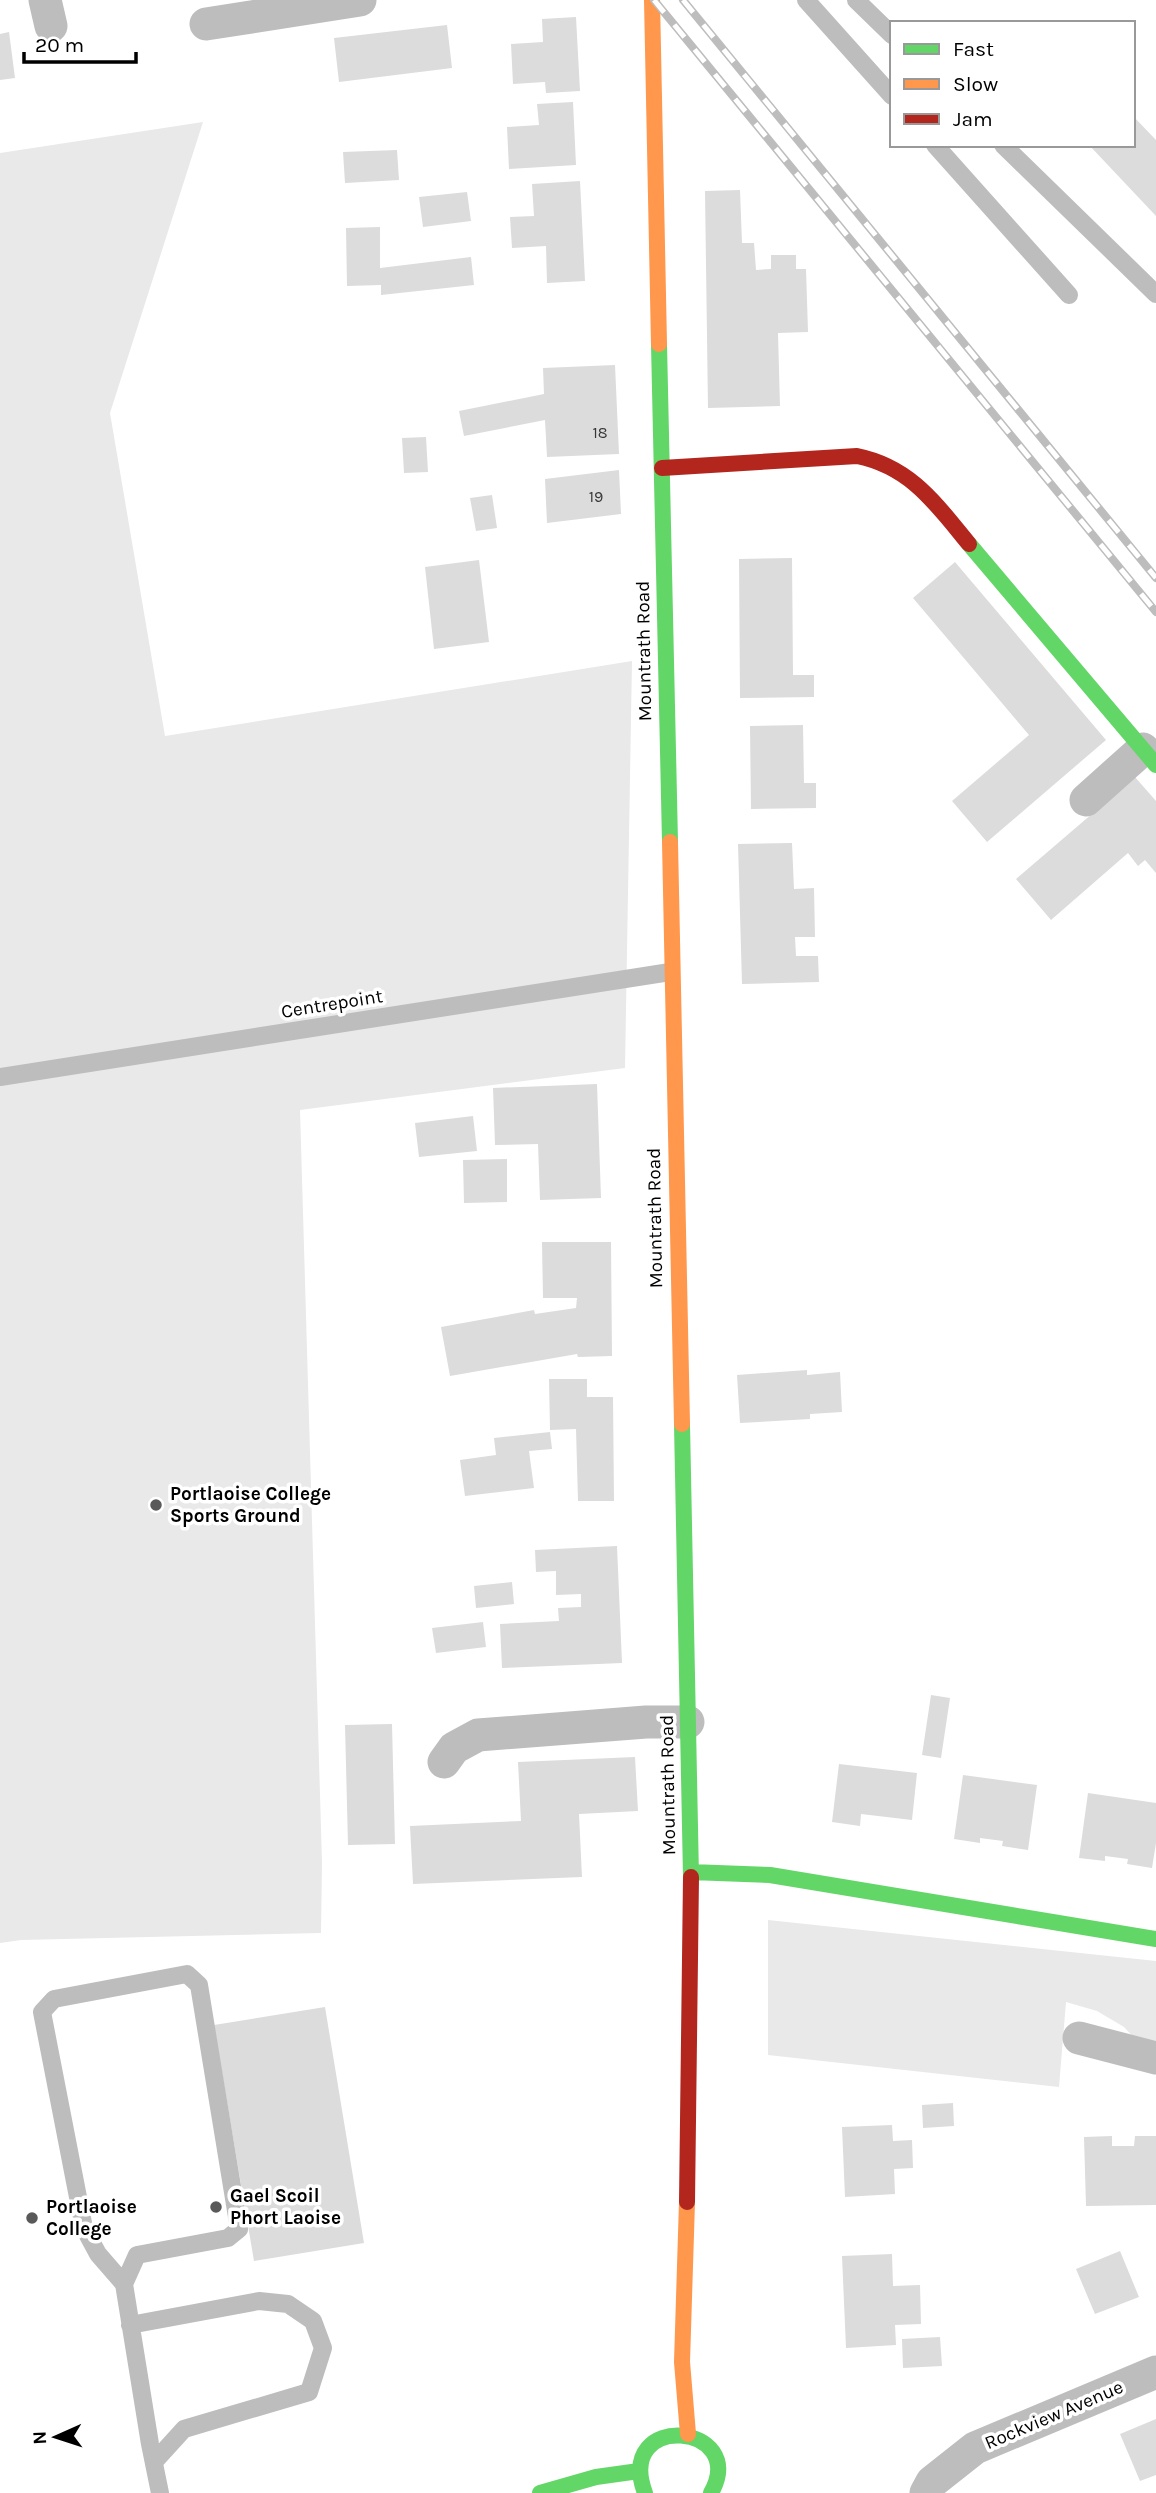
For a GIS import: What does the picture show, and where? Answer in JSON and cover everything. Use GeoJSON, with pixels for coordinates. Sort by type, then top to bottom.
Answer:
{"type":"FeatureCollection","features":[{"type":"Feature","properties":{"kind":"main road","name":"Mountrath Road"},"geometry":{"type":"LineString","coordinates":[[652,0],[670,972],[691,1872],[686,2266],[682,2362],[688,2434]]}},
{"type":"Feature","properties":{"kind":"main road"},"geometry":{"type":"LineString","coordinates":[[662,468],[857,456],[880,460],[906,475],[940,509],[1150,757]]}},
{"type":"Feature","properties":{"kind":"main road"},"geometry":{"type":"LineString","coordinates":[[691,1872],[770,1875],[1156,1939]]}},
{"type":"Feature","properties":{"kind":"main road"},"geometry":{"type":"LineString","coordinates":[[645,2493],[641,2487],[639,2471],[641,2459],[655,2441],[676,2433],[688,2434],[701,2440],[710,2450],[716,2462],[718,2476],[711,2493]]}},
{"type":"Feature","properties":{"kind":"main road"},"geometry":{"type":"LineString","coordinates":[[540,2493],[596,2477],[639,2471]]}},
{"type":"Feature","properties":{"kind":"street"},"geometry":{"type":"LineString","coordinates":[[206,24],[360,0]]}},
{"type":"Feature","properties":{"kind":"street"},"geometry":{"type":"LineString","coordinates":[[1086,800],[1150,757]]}},
{"type":"Feature","properties":{"kind":"street"},"geometry":{"type":"LineString","coordinates":[[444,1762],[454,1748],[478,1735],[688,1721]]}},
{"type":"Feature","properties":{"kind":"street"},"geometry":{"type":"LineString","coordinates":[[1079,2038],[1156,2058]]}},
{"type":"Feature","properties":{"kind":"street","name":"Rockview Avenue"},"geometry":{"type":"LineString","coordinates":[[926,2493],[932,2482],[975,2448],[1156,2372]]}},
{"type":"Feature","properties":{"kind":"lane"},"geometry":{"type":"LineString","coordinates":[[806,0],[890,94]]}},
{"type":"Feature","properties":{"kind":"lane"},"geometry":{"type":"LineString","coordinates":[[856,0],[890,33]]}},
{"type":"Feature","properties":{"kind":"lane"},"geometry":{"type":"LineString","coordinates":[[937,147],[1069,295]]}},
{"type":"Feature","properties":{"kind":"lane"},"geometry":{"type":"LineString","coordinates":[[1005,147],[1156,294]]}},
{"type":"Feature","properties":{"kind":"lane","name":"Centrepoint"},"geometry":{"type":"LineString","coordinates":[[0,1077],[670,972]]}},
{"type":"Feature","properties":{"kind":"lane"},"geometry":{"type":"LineString","coordinates":[[124,2284],[137,2255],[228,2238],[239,2229],[199,1985],[187,1974],[54,1999],[42,2012],[84,2228],[98,2253],[124,2284],[160,2493]]}},
{"type":"Feature","properties":{"kind":"lane"},"geometry":{"type":"LineString","coordinates":[[130,2325],[259,2301],[288,2304],[313,2321],[323,2348],[309,2392],[184,2429],[154,2462]]}},
{"type":"Feature","properties":{"kind":"shaded area"},"geometry":{"type":"Polygon","coordinates":[[[203,122],[110,413],[165,736],[632,661],[625,1068],[300,1110],[322,1863],[321,1933],[21,1940],[0,1943],[0,153],[203,122]]]}},
{"type":"Feature","properties":{"kind":"shaded area"},"geometry":{"type":"Polygon","coordinates":[[[768,1920],[1156,1961],[1156,2044],[1137,2041],[1124,2027],[1097,2011],[1066,2002],[1059,2087],[768,2055],[768,1920]]]}},
{"type":"Feature","properties":{"kind":"building"},"geometry":{"type":"Polygon","coordinates":[[[576,17],[580,91],[546,93],[545,82],[513,84],[511,44],[543,42],[542,19],[576,17]]]}},
{"type":"Feature","properties":{"kind":"building"},"geometry":{"type":"Polygon","coordinates":[[[447,25],[452,68],[339,82],[334,38],[447,25]]]}},
{"type":"Feature","properties":{"kind":"building"},"geometry":{"type":"Polygon","coordinates":[[[9,32],[15,78],[0,80],[0,34],[9,32]]]}},
{"type":"Feature","properties":{"kind":"building"},"geometry":{"type":"Polygon","coordinates":[[[573,102],[576,165],[509,169],[507,127],[539,125],[537,104],[573,102]]]}},
{"type":"Feature","properties":{"kind":"building"},"geometry":{"type":"Polygon","coordinates":[[[1135,118],[1156,140],[1156,216],[1091,147],[1135,147],[1135,118]]]}},
{"type":"Feature","properties":{"kind":"building"},"geometry":{"type":"Polygon","coordinates":[[[397,150],[399,180],[345,183],[343,152],[397,150]]]}},
{"type":"Feature","properties":{"kind":"building"},"geometry":{"type":"Polygon","coordinates":[[[580,181],[585,281],[547,283],[546,246],[512,248],[510,217],[534,216],[532,184],[580,181]]]}},
{"type":"Feature","properties":{"kind":"building"},"geometry":{"type":"Polygon","coordinates":[[[740,190],[742,243],[754,243],[756,270],[771,269],[771,255],[796,255],[796,269],[806,269],[808,332],[778,333],[780,406],[708,408],[705,191],[740,190]]]}},
{"type":"Feature","properties":{"kind":"building"},"geometry":{"type":"Polygon","coordinates":[[[467,192],[471,221],[423,227],[419,197],[467,192]]]}},
{"type":"Feature","properties":{"kind":"building"},"geometry":{"type":"Polygon","coordinates":[[[380,227],[380,268],[471,257],[474,285],[381,295],[381,285],[347,286],[346,228],[380,227]]]}},
{"type":"Feature","properties":{"kind":"building"},"geometry":{"type":"Polygon","coordinates":[[[615,365],[619,454],[547,457],[545,420],[464,436],[459,411],[544,394],[543,368],[615,365]]]}},
{"type":"Feature","properties":{"kind":"building"},"geometry":{"type":"Polygon","coordinates":[[[426,437],[428,472],[404,473],[402,438],[426,437]]]}},
{"type":"Feature","properties":{"kind":"building"},"geometry":{"type":"Polygon","coordinates":[[[619,470],[621,514],[547,523],[545,479],[619,470]]]}},
{"type":"Feature","properties":{"kind":"building"},"geometry":{"type":"Polygon","coordinates":[[[492,495],[497,528],[476,531],[470,498],[492,495]]]}},
{"type":"Feature","properties":{"kind":"building"},"geometry":{"type":"Polygon","coordinates":[[[792,558],[793,675],[814,675],[814,697],[740,698],[739,559],[792,558]]]}},
{"type":"Feature","properties":{"kind":"building"},"geometry":{"type":"Polygon","coordinates":[[[479,560],[489,642],[434,649],[425,567],[479,560]]]}},
{"type":"Feature","properties":{"kind":"building"},"geometry":{"type":"Polygon","coordinates":[[[955,562],[1106,740],[987,842],[952,801],[1029,735],[913,598],[955,562]]]}},
{"type":"Feature","properties":{"kind":"building"},"geometry":{"type":"Polygon","coordinates":[[[803,725],[804,783],[816,783],[816,808],[751,809],[750,726],[803,725]]]}},
{"type":"Feature","properties":{"kind":"building"},"geometry":{"type":"Polygon","coordinates":[[[1135,777],[1156,801],[1156,873],[1145,860],[1138,866],[1128,853],[1051,920],[1016,879],[1135,777]]]}},
{"type":"Feature","properties":{"kind":"building"},"geometry":{"type":"Polygon","coordinates":[[[792,843],[794,889],[814,888],[815,937],[795,937],[796,956],[818,956],[819,982],[742,984],[738,844],[792,843]]]}},
{"type":"Feature","properties":{"kind":"building"},"geometry":{"type":"Polygon","coordinates":[[[597,1084],[601,1198],[540,1200],[538,1144],[495,1145],[493,1088],[597,1084]]]}},
{"type":"Feature","properties":{"kind":"building"},"geometry":{"type":"Polygon","coordinates":[[[473,1116],[477,1151],[419,1157],[415,1123],[473,1116]]]}},
{"type":"Feature","properties":{"kind":"building"},"geometry":{"type":"Polygon","coordinates":[[[507,1159],[507,1202],[464,1203],[463,1160],[507,1159]]]}},
{"type":"Feature","properties":{"kind":"building"},"geometry":{"type":"Polygon","coordinates":[[[542,1242],[611,1242],[612,1356],[578,1357],[577,1354],[450,1376],[441,1327],[534,1310],[535,1314],[576,1308],[577,1298],[543,1298],[542,1242]]]}},
{"type":"Feature","properties":{"kind":"building"},"geometry":{"type":"Polygon","coordinates":[[[807,1370],[807,1375],[840,1372],[842,1412],[810,1414],[810,1419],[740,1423],[737,1375],[807,1370]]]}},
{"type":"Feature","properties":{"kind":"building"},"geometry":{"type":"Polygon","coordinates":[[[549,1379],[587,1379],[587,1397],[613,1397],[614,1501],[578,1501],[576,1429],[550,1430],[549,1379]]]}},
{"type":"Feature","properties":{"kind":"building"},"geometry":{"type":"Polygon","coordinates":[[[550,1432],[552,1449],[529,1451],[534,1488],[465,1496],[460,1460],[496,1455],[494,1438],[550,1432]]]}},
{"type":"Feature","properties":{"kind":"building"},"geometry":{"type":"Polygon","coordinates":[[[617,1546],[622,1663],[502,1668],[500,1624],[559,1621],[558,1608],[581,1607],[581,1594],[556,1595],[556,1571],[536,1572],[535,1550],[617,1546]]]}},
{"type":"Feature","properties":{"kind":"building"},"geometry":{"type":"Polygon","coordinates":[[[512,1582],[514,1604],[476,1608],[474,1586],[512,1582]]]}},
{"type":"Feature","properties":{"kind":"building"},"geometry":{"type":"Polygon","coordinates":[[[483,1622],[486,1647],[436,1653],[432,1628],[483,1622]]]}},
{"type":"Feature","properties":{"kind":"building"},"geometry":{"type":"Polygon","coordinates":[[[931,1695],[950,1698],[941,1758],[922,1755],[931,1695]]]}},
{"type":"Feature","properties":{"kind":"building"},"geometry":{"type":"Polygon","coordinates":[[[392,1724],[395,1844],[348,1845],[345,1725],[392,1724]]]}},
{"type":"Feature","properties":{"kind":"building"},"geometry":{"type":"Polygon","coordinates":[[[635,1757],[638,1811],[579,1814],[582,1877],[413,1884],[410,1826],[521,1821],[518,1762],[635,1757]]]}},
{"type":"Feature","properties":{"kind":"building"},"geometry":{"type":"Polygon","coordinates":[[[839,1764],[917,1773],[912,1820],[861,1814],[860,1826],[832,1822],[839,1764]]]}},
{"type":"Feature","properties":{"kind":"building"},"geometry":{"type":"Polygon","coordinates":[[[963,1775],[1037,1785],[1028,1850],[1002,1846],[1003,1841],[980,1838],[980,1843],[954,1839],[963,1775]]]}},
{"type":"Feature","properties":{"kind":"building"},"geometry":{"type":"Polygon","coordinates":[[[1088,1793],[1156,1803],[1156,1843],[1152,1868],[1127,1864],[1128,1859],[1105,1856],[1105,1861],[1079,1858],[1088,1793]]]}},
{"type":"Feature","properties":{"kind":"building"},"geometry":{"type":"Polygon","coordinates":[[[325,2007],[364,2243],[254,2261],[214,2025],[325,2007]]]}},
{"type":"Feature","properties":{"kind":"building"},"geometry":{"type":"Polygon","coordinates":[[[953,2103],[954,2126],[923,2128],[922,2105],[953,2103]]]}},
{"type":"Feature","properties":{"kind":"building"},"geometry":{"type":"Polygon","coordinates":[[[892,2125],[893,2141],[912,2140],[913,2168],[894,2169],[895,2194],[845,2197],[842,2127],[892,2125]]]}},
{"type":"Feature","properties":{"kind":"building"},"geometry":{"type":"Polygon","coordinates":[[[1112,2136],[1112,2146],[1134,2146],[1135,2136],[1156,2136],[1156,2205],[1086,2206],[1084,2137],[1112,2136]]]}},
{"type":"Feature","properties":{"kind":"building"},"geometry":{"type":"Polygon","coordinates":[[[1120,2251],[1139,2297],[1095,2314],[1076,2269],[1120,2251]]]}},
{"type":"Feature","properties":{"kind":"building"},"geometry":{"type":"Polygon","coordinates":[[[892,2254],[893,2286],[920,2285],[921,2324],[895,2325],[896,2345],[846,2348],[842,2256],[892,2254]]]}},
{"type":"Feature","properties":{"kind":"building"},"geometry":{"type":"Polygon","coordinates":[[[940,2337],[942,2366],[903,2368],[902,2339],[940,2337]]]}},
{"type":"Feature","properties":{"kind":"building"},"geometry":{"type":"Polygon","coordinates":[[[1156,2419],[1156,2475],[1140,2481],[1120,2434],[1156,2419]]]}},
{"type":"Feature","properties":{"kind":"railway"},"geometry":{"type":"LineString","coordinates":[[654,0],[1156,612]]}},
{"type":"Feature","properties":{"kind":"railway"},"geometry":{"type":"LineString","coordinates":[[683,0],[1156,578]]}},
{"type":"Feature","properties":{"kind":"traffic: fast"},"geometry":{"type":"LineString","coordinates":[[659,344],[670,842]]}},
{"type":"Feature","properties":{"kind":"traffic: fast"},"geometry":{"type":"LineString","coordinates":[[969,544],[1156,765]]}},
{"type":"Feature","properties":{"kind":"traffic: fast"},"geometry":{"type":"LineString","coordinates":[[682,1424],[691,1877]]}},
{"type":"Feature","properties":{"kind":"traffic: fast"},"geometry":{"type":"LineString","coordinates":[[691,1872],[770,1875],[1156,1939]]}},
{"type":"Feature","properties":{"kind":"traffic: fast"},"geometry":{"type":"LineString","coordinates":[[645,2493],[641,2466],[648,2448],[663,2438],[681,2436],[699,2440],[713,2452],[718,2469],[711,2493]]}},
{"type":"Feature","properties":{"kind":"traffic: fast"},"geometry":{"type":"LineString","coordinates":[[540,2493],[596,2477],[639,2471]]}},
{"type":"Feature","properties":{"kind":"traffic: slow"},"geometry":{"type":"LineString","coordinates":[[652,0],[659,344]]}},
{"type":"Feature","properties":{"kind":"traffic: slow"},"geometry":{"type":"LineString","coordinates":[[670,842],[682,1424]]}},
{"type":"Feature","properties":{"kind":"traffic: slow"},"geometry":{"type":"LineString","coordinates":[[687,2202],[682,2362],[688,2434]]}},
{"type":"Feature","properties":{"kind":"traffic: jam"},"geometry":{"type":"LineString","coordinates":[[662,468],[857,456],[876,461],[907,478],[933,501],[969,544]]}},
{"type":"Feature","properties":{"kind":"traffic: jam"},"geometry":{"type":"LineString","coordinates":[[687,2202],[691,1877]]}},
{"type":"Feature","properties":{"kind":"place","name":"Portlaoise College Sports Ground"},"geometry":{"type":"Point","coordinates":[156,1505]}},
{"type":"Feature","properties":{"kind":"place","name":"Gael Scoil Phort Laoise"},"geometry":{"type":"Point","coordinates":[216,2207]}},
{"type":"Feature","properties":{"kind":"place","name":"Portlaoise College"},"geometry":{"type":"Point","coordinates":[32,2218]}}]}
